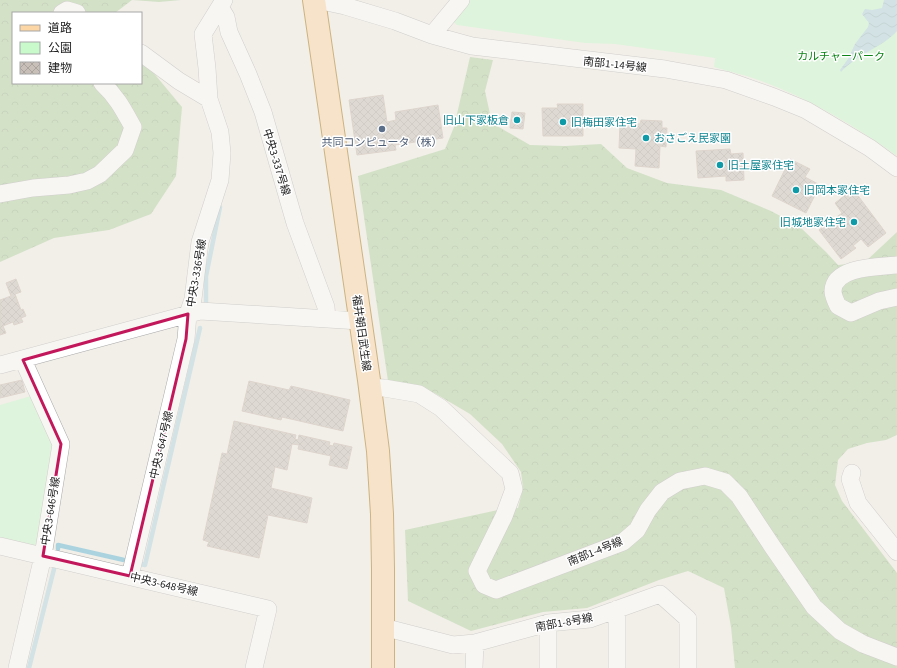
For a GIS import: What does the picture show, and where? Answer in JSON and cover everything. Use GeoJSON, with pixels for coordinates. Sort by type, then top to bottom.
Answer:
{"type":"FeatureCollection","features":[{"type":"Feature","properties":{"kind":"main road","name":"福井朝日武生線"},"geometry":{"type":"LineString","coordinates":[[315,0],[378,451],[382,514],[383,668]]}},
{"type":"Feature","properties":{"kind":"street","name":"南部1-14号線"},"geometry":{"type":"LineString","coordinates":[[315,0],[345,6],[395,21],[432,35],[472,46],[665,69],[726,80],[774,96],[806,110],[870,148],[897,168]]}},
{"type":"Feature","properties":{"kind":"street"},"geometry":{"type":"LineString","coordinates":[[432,35],[461,0]]}},
{"type":"Feature","properties":{"kind":"street","name":"中央3-336号線"},"geometry":{"type":"LineString","coordinates":[[0,365],[188,314],[193,299],[200,242],[220,180],[222,153],[220,132],[209,99],[203,34],[222,3]]}},
{"type":"Feature","properties":{"kind":"street","name":"中央3-337号線"},"geometry":{"type":"LineString","coordinates":[[222,3],[229,32],[248,74],[262,112],[295,223],[326,307],[327,319]]}},
{"type":"Feature","properties":{"kind":"street"},"geometry":{"type":"LineString","coordinates":[[64,12],[67,10],[74,12]]}},
{"type":"Feature","properties":{"kind":"street"},"geometry":{"type":"LineString","coordinates":[[142,54],[179,81],[209,99]]}},
{"type":"Feature","properties":{"kind":"street"},"geometry":{"type":"LineString","coordinates":[[0,194],[33,188],[69,186],[87,181],[100,174],[125,150],[132,127],[121,104],[103,84]]}},
{"type":"Feature","properties":{"kind":"street"},"geometry":{"type":"LineString","coordinates":[[897,265],[852,270],[838,279],[833,291],[838,306],[851,312],[897,297]]}},
{"type":"Feature","properties":{"kind":"street"},"geometry":{"type":"LineString","coordinates":[[188,314],[200,311],[360,321]]}},
{"type":"Feature","properties":{"kind":"street","name":"中央3-647号線"},"geometry":{"type":"LineString","coordinates":[[130,576],[186,339],[188,314]]}},
{"type":"Feature","properties":{"kind":"street","name":"中央3-646号線"},"geometry":{"type":"LineString","coordinates":[[17,668],[43,556],[61,444],[23,360]]}},
{"type":"Feature","properties":{"kind":"street","name":"南部1-4号線"},"geometry":{"type":"LineString","coordinates":[[370,387],[418,394],[441,408],[510,474],[514,490],[504,516],[477,571],[484,585],[496,590],[623,542],[637,530],[648,510],[662,492],[680,481],[705,476],[725,482],[739,496],[814,607],[840,632],[864,644],[897,657]]}},
{"type":"Feature","properties":{"kind":"street"},"geometry":{"type":"LineString","coordinates":[[852,473],[850,479],[858,503],[897,552]]}},
{"type":"Feature","properties":{"kind":"street","name":"中央3-648号線"},"geometry":{"type":"LineString","coordinates":[[0,546],[268,609],[254,668]]}},
{"type":"Feature","properties":{"kind":"street","name":"南部1-8号線"},"geometry":{"type":"LineString","coordinates":[[383,627],[453,645],[475,643],[548,623],[590,619],[660,594],[688,619],[688,668]]}},
{"type":"Feature","properties":{"kind":"street"},"geometry":{"type":"LineString","coordinates":[[616,609],[617,668]]}},
{"type":"Feature","properties":{"kind":"street"},"geometry":{"type":"LineString","coordinates":[[548,623],[548,668]]}},
{"type":"Feature","properties":{"kind":"street"},"geometry":{"type":"LineString","coordinates":[[474,668],[475,643]]}},
{"type":"Feature","properties":{"kind":"highlighted area"},"geometry":{"type":"Polygon","coordinates":[[[188,314],[186,339],[130,576],[43,556],[61,444],[23,360],[188,314]]]}},
{"type":"Feature","properties":{"kind":"green space"},"geometry":{"type":"Polygon","coordinates":[[[0,0],[132,0],[116,12],[12,12],[12,84],[142,84],[142,63],[152,71],[182,107],[176,176],[151,214],[109,230],[54,238],[0,262],[0,0]]]}},
{"type":"Feature","properties":{"kind":"green space"},"geometry":{"type":"Polygon","coordinates":[[[132,0],[181,0],[159,2],[132,0]]]}},
{"type":"Feature","properties":{"kind":"green space","name":"カルチャーパーク"},"geometry":{"type":"Polygon","coordinates":[[[467,0],[897,0],[897,156],[832,114],[797,96],[755,79],[714,67],[715,58],[615,44],[585,43],[457,25],[450,19],[467,0]]]}},
{"type":"Feature","properties":{"kind":"green space"},"geometry":{"type":"Polygon","coordinates":[[[470,57],[493,60],[485,91],[492,123],[530,145],[565,146],[601,144],[627,168],[667,183],[721,190],[771,211],[799,226],[838,265],[865,262],[897,232],[897,435],[886,440],[867,443],[848,449],[838,460],[835,485],[842,501],[897,573],[897,668],[735,668],[731,627],[724,588],[688,571],[659,580],[587,608],[543,612],[471,631],[408,601],[405,530],[498,510],[518,508],[523,488],[521,472],[502,444],[470,414],[422,387],[388,381],[358,176],[445,149],[454,127],[470,57]]]}},
{"type":"Feature","properties":{"kind":"green space"},"geometry":{"type":"Polygon","coordinates":[[[31,396],[54,446],[39,543],[32,546],[0,538],[0,405],[31,396]]]}},
{"type":"Feature","properties":{"kind":"water"},"geometry":{"type":"Polygon","coordinates":[[[884,0],[897,0],[897,31],[885,42],[855,60],[841,72],[840,70],[848,59],[855,44],[868,27],[869,23],[862,14],[865,9],[872,10],[882,8],[884,0]]]}},
{"type":"Feature","properties":{"kind":"building"},"geometry":{"type":"Polygon","coordinates":[[[383,95],[387,122],[396,120],[395,112],[438,105],[443,138],[395,145],[396,150],[357,155],[349,100],[383,95]]]}},
{"type":"Feature","properties":{"kind":"building","name":"旧梅田家住宅"},"geometry":{"type":"Polygon","coordinates":[[[557,104],[583,104],[583,136],[543,136],[542,108],[558,108],[557,104]]]}},
{"type":"Feature","properties":{"kind":"building","name":"旧山下家板倉"},"geometry":{"type":"Polygon","coordinates":[[[512,112],[525,113],[523,129],[510,128],[512,112]]]}},
{"type":"Feature","properties":{"kind":"building"},"geometry":{"type":"Polygon","coordinates":[[[641,120],[662,121],[662,128],[667,128],[666,147],[660,146],[659,168],[635,166],[636,149],[619,148],[620,123],[640,124],[641,120]]]}},
{"type":"Feature","properties":{"kind":"building","name":"旧土屋家住宅"},"geometry":{"type":"Polygon","coordinates":[[[730,149],[731,154],[743,153],[744,180],[726,181],[726,176],[698,178],[696,151],[730,149]]]}},
{"type":"Feature","properties":{"kind":"building","name":"旧岡本家住宅"},"geometry":{"type":"Polygon","coordinates":[[[790,159],[810,169],[805,177],[820,185],[806,213],[772,196],[790,159]]]}},
{"type":"Feature","properties":{"kind":"building","name":"旧城地家住宅"},"geometry":{"type":"Polygon","coordinates":[[[853,189],[886,233],[868,247],[861,239],[853,246],[856,248],[841,259],[819,230],[842,213],[835,203],[853,189]]]}},
{"type":"Feature","properties":{"kind":"building"},"geometry":{"type":"Polygon","coordinates":[[[16,279],[21,292],[15,294],[21,310],[23,309],[26,316],[21,318],[23,322],[14,325],[13,322],[3,326],[6,333],[0,335],[0,300],[11,296],[6,283],[16,279]]]}},
{"type":"Feature","properties":{"kind":"building"},"geometry":{"type":"Polygon","coordinates":[[[22,380],[25,392],[0,398],[0,385],[22,380]]]}},
{"type":"Feature","properties":{"kind":"building"},"geometry":{"type":"Polygon","coordinates":[[[249,381],[289,390],[291,386],[350,400],[343,431],[282,417],[281,420],[242,411],[249,381]]]}},
{"type":"Feature","properties":{"kind":"building"},"geometry":{"type":"Polygon","coordinates":[[[234,421],[296,435],[295,439],[298,440],[299,435],[330,442],[329,445],[333,446],[334,443],[352,447],[347,469],[329,465],[331,456],[298,449],[299,445],[292,444],[287,470],[275,467],[271,488],[312,498],[307,523],[268,515],[259,558],[207,546],[209,542],[203,540],[222,453],[227,454],[234,421]]]}},
{"type":"Feature","properties":{"kind":"waterway"},"geometry":{"type":"LineString","coordinates":[[206,305],[206,276],[220,207]]}},
{"type":"Feature","properties":{"kind":"waterway"},"geometry":{"type":"LineString","coordinates":[[141,564],[145,565],[200,328]]}},
{"type":"Feature","properties":{"kind":"waterway"},"geometry":{"type":"LineString","coordinates":[[58,549],[58,545],[124,560]]}},
{"type":"Feature","properties":{"kind":"waterway"},"geometry":{"type":"LineString","coordinates":[[29,668],[54,569]]}},
{"type":"Feature","properties":{"kind":"place","name":"旧山下家板倉"},"geometry":{"type":"Point","coordinates":[517,120]}},
{"type":"Feature","properties":{"kind":"place","name":"旧梅田家住宅"},"geometry":{"type":"Point","coordinates":[563,122]}},
{"type":"Feature","properties":{"kind":"place","name":"共同コンピュータ（株）"},"geometry":{"type":"Point","coordinates":[382,129]}},
{"type":"Feature","properties":{"kind":"place","name":"おさごえ民家園"},"geometry":{"type":"Point","coordinates":[646,138]}},
{"type":"Feature","properties":{"kind":"place","name":"旧土屋家住宅"},"geometry":{"type":"Point","coordinates":[720,165]}},
{"type":"Feature","properties":{"kind":"place","name":"旧岡本家住宅"},"geometry":{"type":"Point","coordinates":[796,190]}},
{"type":"Feature","properties":{"kind":"place","name":"旧城地家住宅"},"geometry":{"type":"Point","coordinates":[854,222]}}]}
